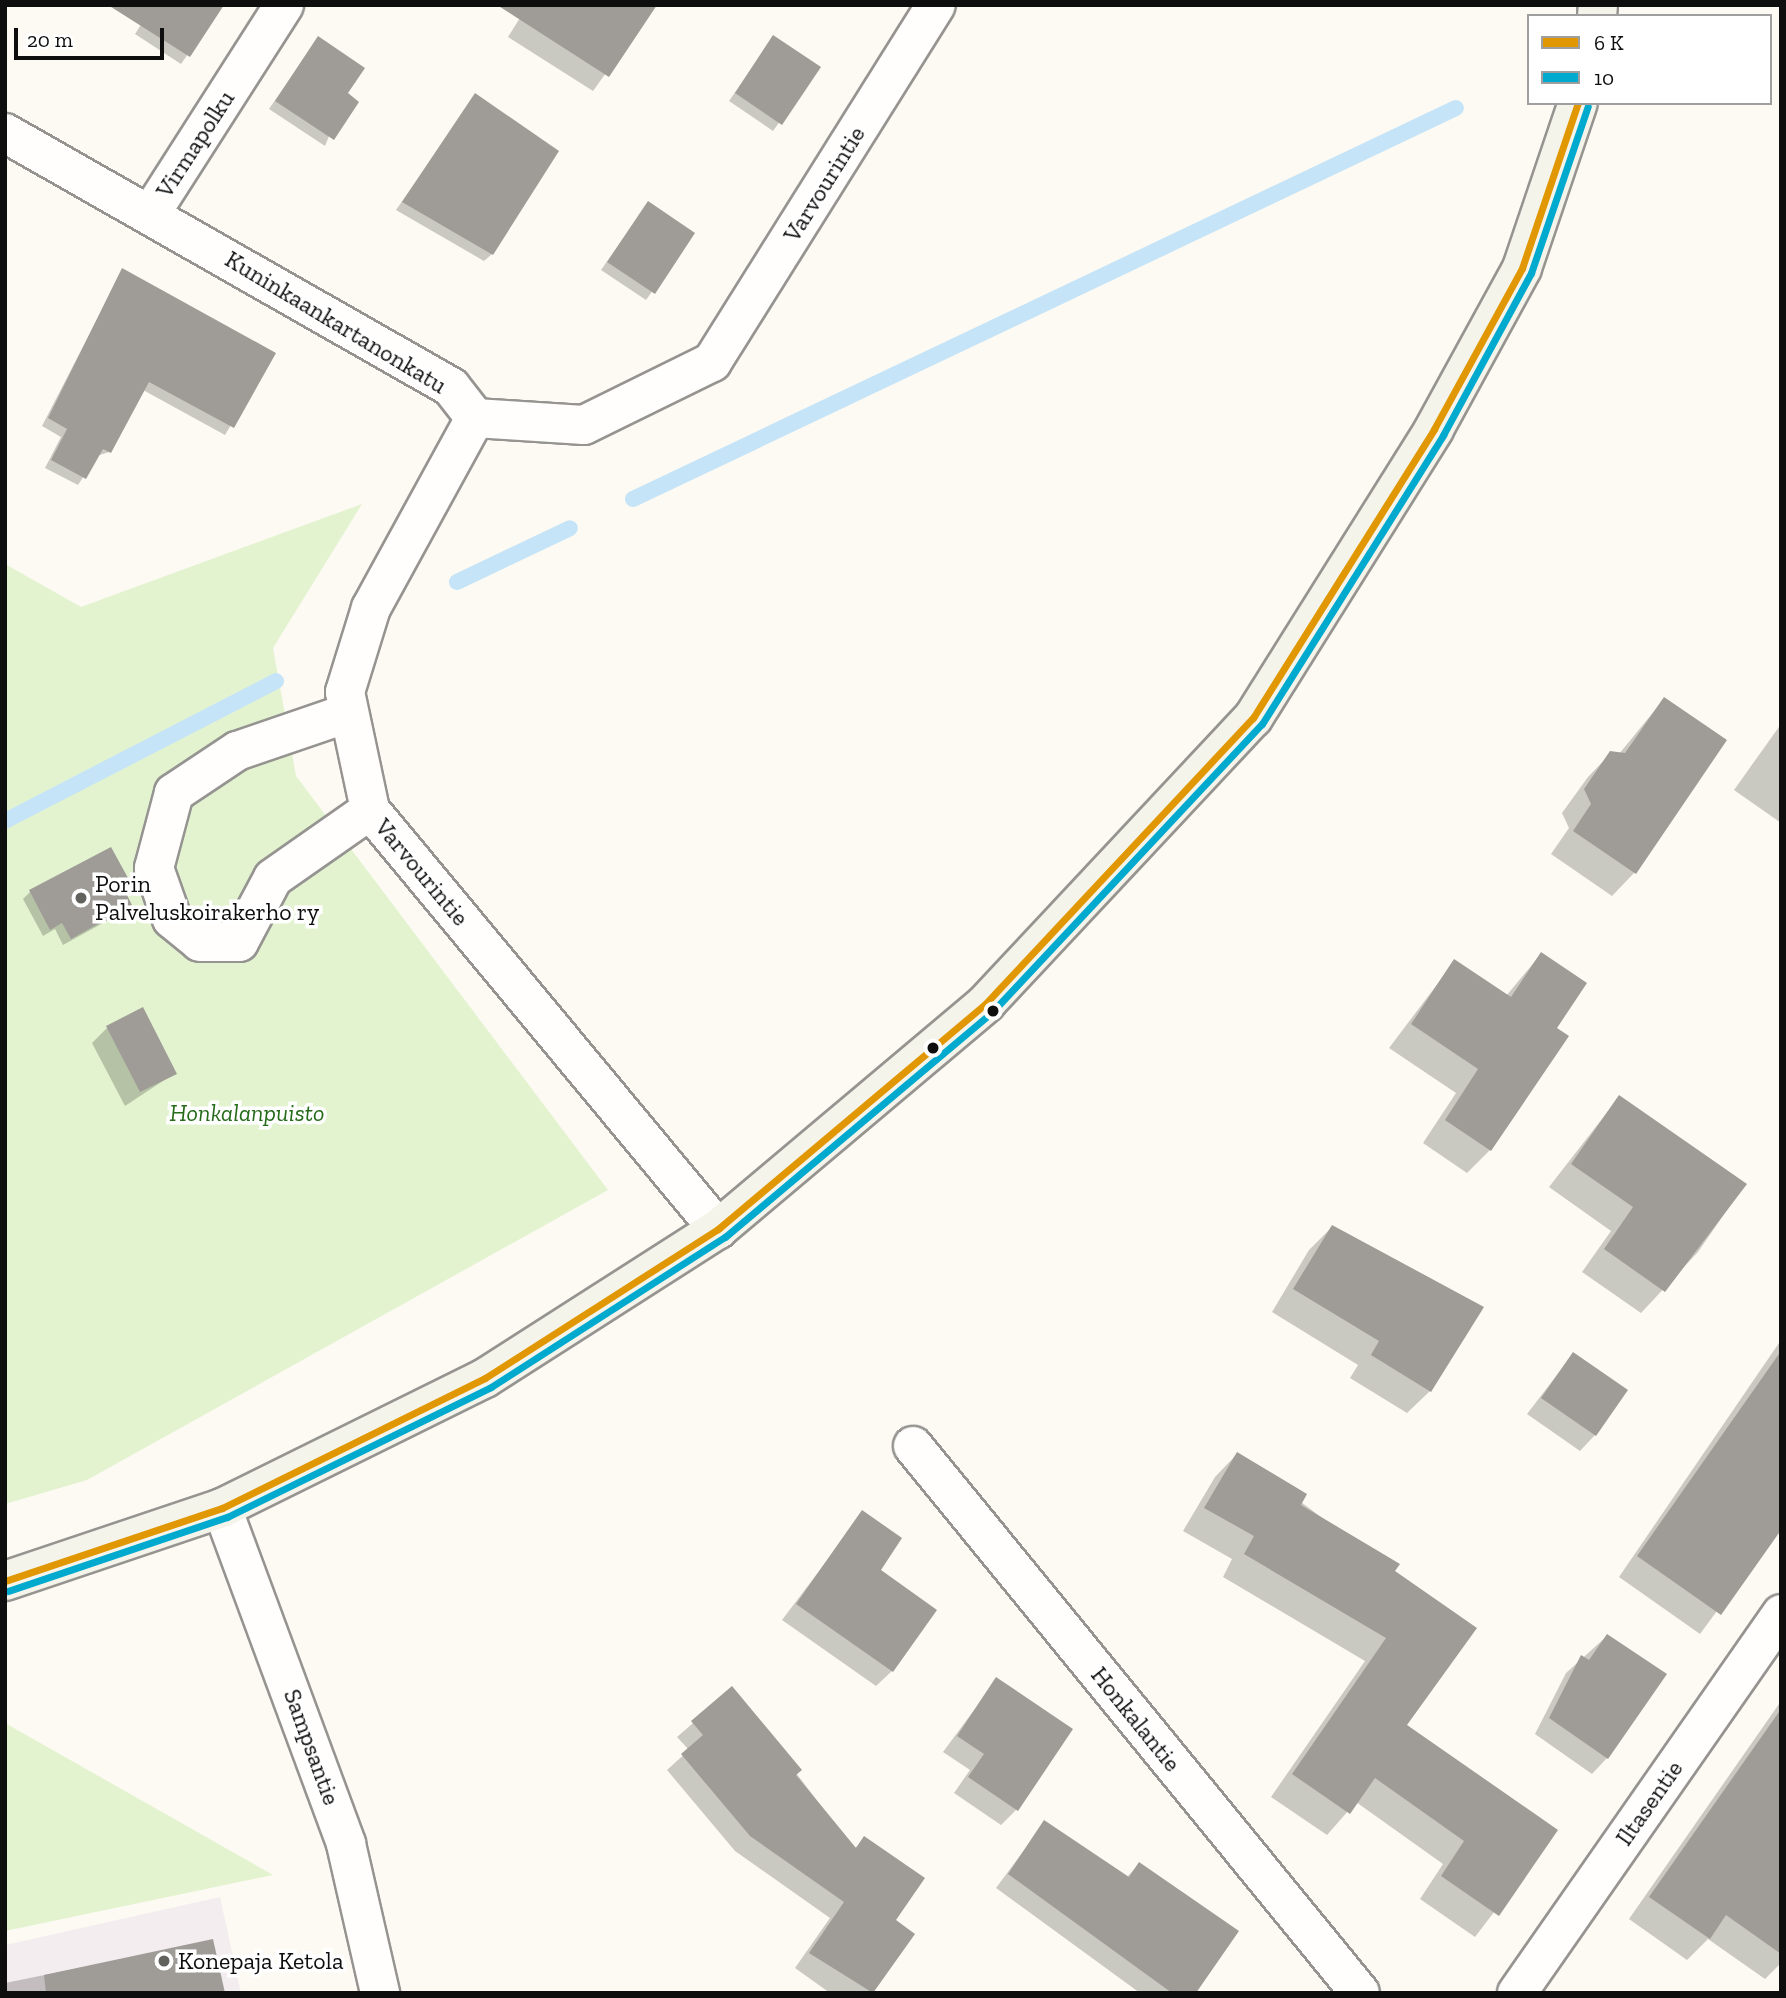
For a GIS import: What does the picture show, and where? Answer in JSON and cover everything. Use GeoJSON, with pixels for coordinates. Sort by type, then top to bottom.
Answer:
{"type":"FeatureCollection","features":[{"type":"Feature","properties":{"kind":"main road"},"geometry":{"type":"LineString","coordinates":[[5,1581],[222,1508],[485,1378],[718,1229],[986,1003],[1253,718],[1434,429],[1522,268],[1577,105]]}},
{"type":"Feature","properties":{"kind":"street","name":"Virmapolku"},"geometry":{"type":"LineString","coordinates":[[151,213],[284,5]]}},
{"type":"Feature","properties":{"kind":"street","name":"Varvourintie"},"geometry":{"type":"LineString","coordinates":[[718,1229],[370,810],[345,692],[371,608],[475,418],[584,425],[712,362],[936,5]]}},
{"type":"Feature","properties":{"kind":"street","name":"Kuninkaankartanonkatu"},"geometry":{"type":"LineString","coordinates":[[5,133],[151,213],[451,387],[475,418]]}},
{"type":"Feature","properties":{"kind":"street"},"geometry":{"type":"LineString","coordinates":[[348,713],[237,751],[174,793],[154,867],[172,919],[200,942],[239,942],[273,878],[370,810]]}},
{"type":"Feature","properties":{"kind":"street","name":"Honkalantie"},"geometry":{"type":"LineString","coordinates":[[913,1446],[1360,1993]]}},
{"type":"Feature","properties":{"kind":"street","name":"Sampsantie"},"geometry":{"type":"LineString","coordinates":[[222,1508],[346,1844],[380,1993]]}},
{"type":"Feature","properties":{"kind":"street","name":"Iltasentie"},"geometry":{"type":"LineString","coordinates":[[1517,1993],[1781,1614]]}},
{"type":"Feature","properties":{"kind":"shaded area"},"geometry":{"type":"Polygon","coordinates":[[[220,1897],[241,1993],[5,1993],[5,1945],[220,1897]]]}},
{"type":"Feature","properties":{"kind":"green space","name":"Honkalanpuisto"},"geometry":{"type":"Polygon","coordinates":[[[362,504],[273,648],[296,776],[608,1190],[87,1480],[5,1504],[5,564],[81,607],[362,504]]]}},
{"type":"Feature","properties":{"kind":"green space"},"geometry":{"type":"Polygon","coordinates":[[[5,1723],[273,1875],[5,1931],[5,1723]]]}},
{"type":"Feature","properties":{"kind":"building"},"geometry":{"type":"Polygon","coordinates":[[[108,5],[224,5],[190,57],[108,5]]]}},
{"type":"Feature","properties":{"kind":"building"},"geometry":{"type":"Polygon","coordinates":[[[497,5],[657,5],[609,77],[497,5]]]}},
{"type":"Feature","properties":{"kind":"building"},"geometry":{"type":"Polygon","coordinates":[[[773,35],[821,67],[782,125],[735,93],[773,35]]]}},
{"type":"Feature","properties":{"kind":"building"},"geometry":{"type":"Polygon","coordinates":[[[318,36],[365,68],[348,93],[359,102],[334,140],[275,101],[318,36]]]}},
{"type":"Feature","properties":{"kind":"building"},"geometry":{"type":"Polygon","coordinates":[[[475,93],[559,151],[493,255],[402,202],[475,93]]]}},
{"type":"Feature","properties":{"kind":"building"},"geometry":{"type":"Polygon","coordinates":[[[648,201],[695,233],[655,294],[607,262],[648,201]]]}},
{"type":"Feature","properties":{"kind":"building"},"geometry":{"type":"Polygon","coordinates":[[[122,268],[276,353],[234,428],[149,382],[111,453],[103,449],[86,479],[51,460],[67,429],[48,418],[122,268]]]}},
{"type":"Feature","properties":{"kind":"building"},"geometry":{"type":"Polygon","coordinates":[[[1664,697],[1727,740],[1636,874],[1573,831],[1591,804],[1584,789],[1610,751],[1625,753],[1664,697]]]}},
{"type":"Feature","properties":{"kind":"building","name":"Porin Palveluskoirakerho ry"},"geometry":{"type":"Polygon","coordinates":[[[111,847],[133,887],[125,891],[132,905],[71,939],[62,923],[50,930],[29,890],[111,847]]]}},
{"type":"Feature","properties":{"kind":"building"},"geometry":{"type":"Polygon","coordinates":[[[1541,952],[1587,983],[1557,1028],[1569,1036],[1491,1151],[1445,1120],[1478,1069],[1411,1024],[1454,959],[1511,997],[1541,952]]]}},
{"type":"Feature","properties":{"kind":"building"},"geometry":{"type":"Polygon","coordinates":[[[143,1007],[177,1074],[140,1092],[106,1026],[143,1007]]]}},
{"type":"Feature","properties":{"kind":"building"},"geometry":{"type":"Polygon","coordinates":[[[1619,1095],[1747,1184],[1665,1292],[1604,1249],[1633,1207],[1571,1164],[1619,1095]]]}},
{"type":"Feature","properties":{"kind":"building"},"geometry":{"type":"Polygon","coordinates":[[[1332,1225],[1484,1307],[1431,1392],[1371,1355],[1379,1341],[1293,1289],[1332,1225]]]}},
{"type":"Feature","properties":{"kind":"building"},"geometry":{"type":"Polygon","coordinates":[[[1781,1351],[1781,1530],[1721,1615],[1637,1556],[1781,1351]]]}},
{"type":"Feature","properties":{"kind":"building"},"geometry":{"type":"Polygon","coordinates":[[[1573,1352],[1628,1390],[1596,1436],[1541,1398],[1573,1352]]]}},
{"type":"Feature","properties":{"kind":"building"},"geometry":{"type":"Polygon","coordinates":[[[1237,1452],[1307,1494],[1301,1505],[1400,1564],[1395,1571],[1477,1628],[1407,1725],[1558,1830],[1499,1916],[1441,1876],[1464,1841],[1375,1778],[1350,1814],[1292,1774],[1386,1638],[1244,1554],[1254,1536],[1204,1508],[1237,1452]]]}},
{"type":"Feature","properties":{"kind":"building"},"geometry":{"type":"Polygon","coordinates":[[[862,1510],[902,1538],[881,1570],[937,1610],[893,1672],[796,1604],[862,1510]]]}},
{"type":"Feature","properties":{"kind":"building"},"geometry":{"type":"Polygon","coordinates":[[[1607,1634],[1667,1674],[1608,1759],[1549,1718],[1581,1655],[1589,1660],[1607,1634]]]}},
{"type":"Feature","properties":{"kind":"building"},"geometry":{"type":"Polygon","coordinates":[[[996,1677],[1073,1729],[1018,1811],[968,1777],[984,1754],[957,1736],[996,1677]]]}},
{"type":"Feature","properties":{"kind":"building"},"geometry":{"type":"Polygon","coordinates":[[[732,1686],[802,1770],[796,1775],[856,1848],[864,1836],[925,1878],[896,1920],[915,1934],[873,1993],[809,1953],[844,1902],[750,1836],[681,1754],[703,1735],[691,1721],[732,1686]]]}},
{"type":"Feature","properties":{"kind":"building"},"geometry":{"type":"Polygon","coordinates":[[[1781,1709],[1781,1954],[1726,1915],[1710,1939],[1649,1897],[1781,1709]]]}},
{"type":"Feature","properties":{"kind":"building"},"geometry":{"type":"Polygon","coordinates":[[[1044,1820],[1129,1877],[1139,1862],[1239,1931],[1196,1993],[1172,1993],[1008,1874],[1044,1820]]]}},
{"type":"Feature","properties":{"kind":"building","name":"Konepaja Ketola"},"geometry":{"type":"Polygon","coordinates":[[[213,1939],[225,1993],[46,1993],[44,1975],[213,1939]]]}},
{"type":"Feature","properties":{"kind":"waterway"},"geometry":{"type":"LineString","coordinates":[[633,499],[1456,108]]}},
{"type":"Feature","properties":{"kind":"waterway"},"geometry":{"type":"LineString","coordinates":[[457,582],[570,528]]}},
{"type":"Feature","properties":{"kind":"waterway"},"geometry":{"type":"LineString","coordinates":[[5,821],[276,681]]}},
{"type":"Feature","properties":{"kind":"transit line"},"geometry":{"type":"LineString","coordinates":[[5,1581],[222,1508],[485,1378],[718,1229],[986,1003],[1253,718],[1434,429],[1522,268],[1577,105]]}},
{"type":"Feature","properties":{"kind":"transit line","name":"10"},"geometry":{"type":"LineString","coordinates":[[8,1591],[227,1517],[491,1387],[725,1237],[993,1011],[1262,724],[1443,435],[1531,273],[1588,106]]}},
{"type":"Feature","properties":{"kind":"place","name":"Porin Palveluskoirakerho ry"},"geometry":{"type":"Point","coordinates":[81,898]}},
{"type":"Feature","properties":{"kind":"place","name":"Konepaja Ketola"},"geometry":{"type":"Point","coordinates":[164,1961]}}]}
